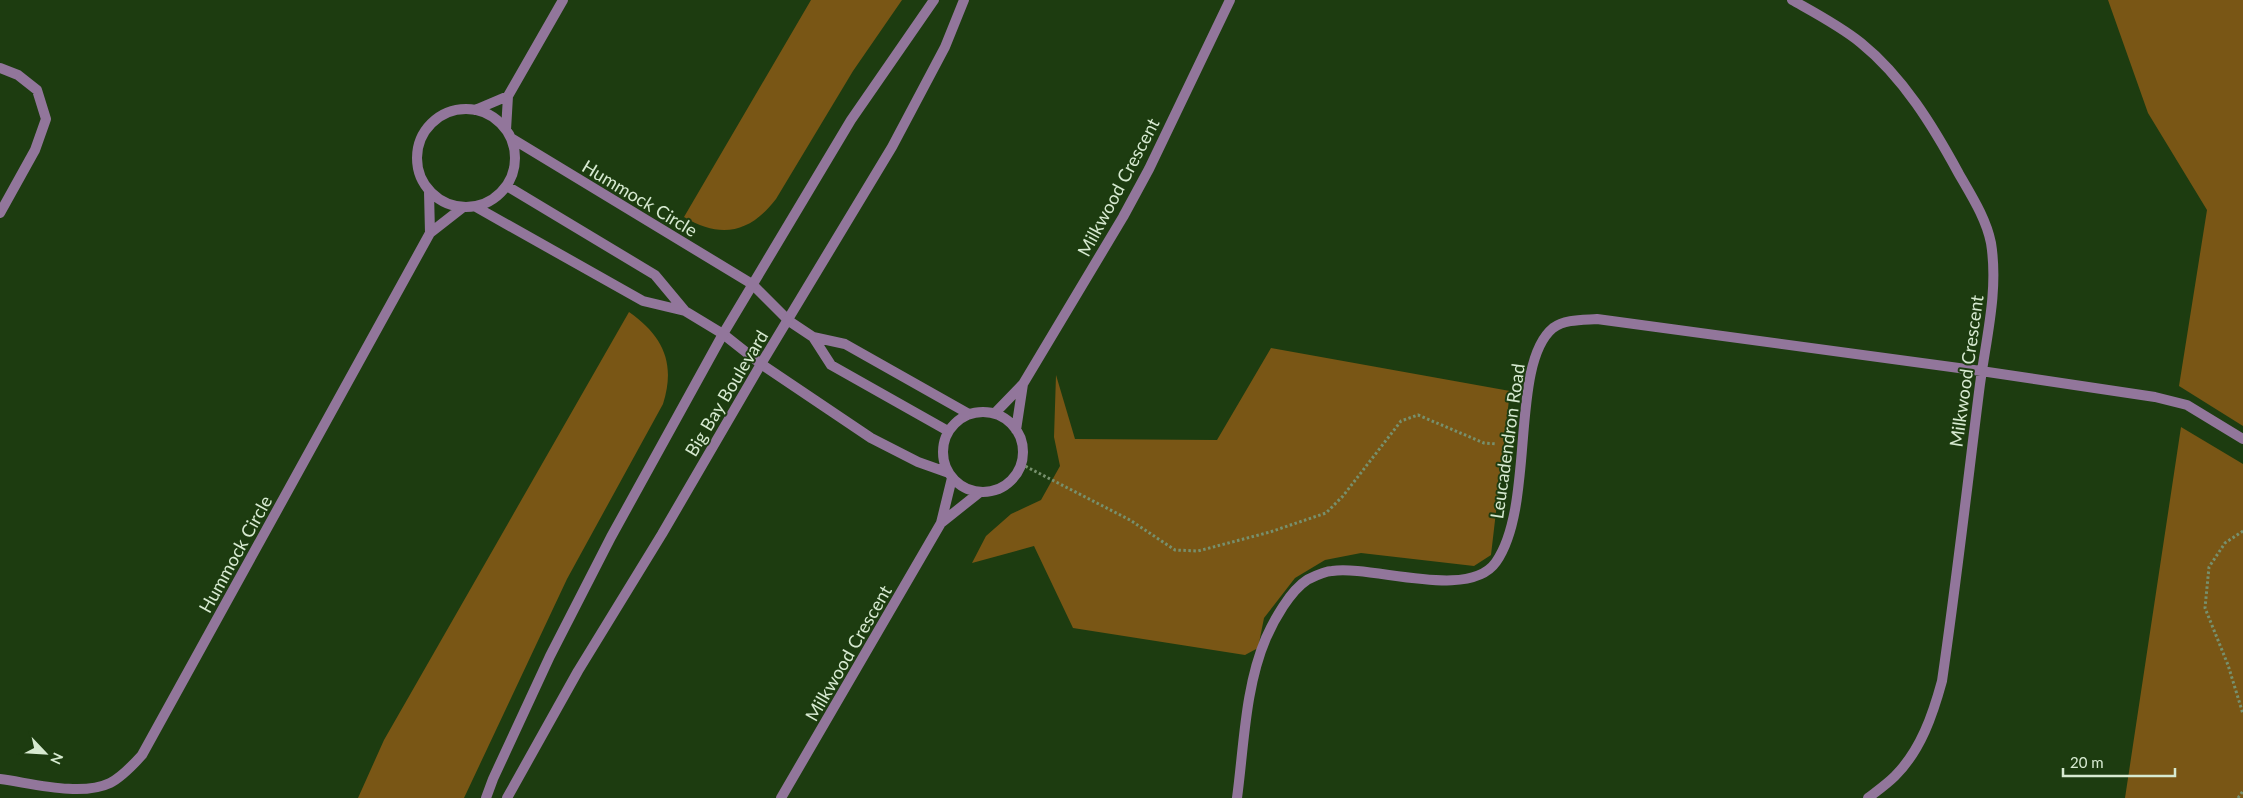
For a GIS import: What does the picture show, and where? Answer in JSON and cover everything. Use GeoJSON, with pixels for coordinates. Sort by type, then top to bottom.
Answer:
{"type":"FeatureCollection","features":[{"type":"Feature","properties":{"kind":"street"},"geometry":{"type":"LineString","coordinates":[[508,134],[492,116],[474,110],[454,110],[436,119],[422,134],[417,154],[419,175],[429,192],[444,203],[462,208],[476,206],[494,199],[507,186],[515,162],[508,134],[508,96],[564,0]]}},
{"type":"Feature","properties":{"kind":"street","name":"Big Bay Boulevard"},"geometry":{"type":"LineString","coordinates":[[486,798],[550,656],[602,554],[723,334],[851,120],[934,0]]}},
{"type":"Feature","properties":{"kind":"street","name":"Big Bay Boulevard"},"geometry":{"type":"LineString","coordinates":[[507,798],[578,671],[662,534],[761,364],[892,147],[945,47],[964,0]]}},
{"type":"Feature","properties":{"kind":"street","name":"Milkwood Crescent"},"geometry":{"type":"LineString","coordinates":[[995,413],[1024,384],[1149,169],[1230,0]]}},
{"type":"Feature","properties":{"kind":"street","name":"Milkwood Crescent"},"geometry":{"type":"LineString","coordinates":[[1792,0],[1839,27],[1884,64],[1928,122],[1978,207],[1990,241],[1994,270],[1992,305],[1942,681],[1932,715],[1921,740],[1896,775],[1868,798]]}},
{"type":"Feature","properties":{"kind":"street"},"geometry":{"type":"LineString","coordinates":[[0,68],[18,75],[37,90],[46,119],[35,150],[0,212]]}},
{"type":"Feature","properties":{"kind":"street"},"geometry":{"type":"LineString","coordinates":[[474,110],[508,96]]}},
{"type":"Feature","properties":{"kind":"street","name":"Hummock Circle"},"geometry":{"type":"LineString","coordinates":[[508,134],[752,284],[788,321],[813,337]]}},
{"type":"Feature","properties":{"kind":"street"},"geometry":{"type":"LineString","coordinates":[[507,186],[656,275],[685,311]]}},
{"type":"Feature","properties":{"kind":"street"},"geometry":{"type":"LineString","coordinates":[[429,192],[430,233]]}},
{"type":"Feature","properties":{"kind":"street"},"geometry":{"type":"LineString","coordinates":[[476,206],[643,301],[685,311],[723,334],[761,364],[871,438],[950,476],[970,490],[980,492],[998,489],[1013,479],[1021,464],[1022,446],[1016,430],[1007,420],[995,413],[982,411],[968,414],[956,421],[948,431],[942,453],[950,476]]}},
{"type":"Feature","properties":{"kind":"street","name":"Hummock Circle"},"geometry":{"type":"LineString","coordinates":[[0,779],[84,790],[110,783],[128,770],[142,755],[430,233],[462,208]]}},
{"type":"Feature","properties":{"kind":"street","name":"Leucadendron Road"},"geometry":{"type":"LineString","coordinates":[[1237,798],[1253,677],[1266,639],[1282,607],[1306,581],[1331,570],[1368,572],[1447,582],[1475,577],[1495,564],[1508,541],[1515,515],[1532,370],[1540,342],[1554,327],[1572,320],[1597,320],[1982,370],[2155,397],[2186,405],[2243,439]]}},
{"type":"Feature","properties":{"kind":"street"},"geometry":{"type":"LineString","coordinates":[[813,337],[845,344],[968,414]]}},
{"type":"Feature","properties":{"kind":"street"},"geometry":{"type":"LineString","coordinates":[[813,337],[831,365],[948,431]]}},
{"type":"Feature","properties":{"kind":"street","name":"Milkwood Crescent"},"geometry":{"type":"LineString","coordinates":[[1016,430],[1024,384]]}},
{"type":"Feature","properties":{"kind":"street","name":"Milkwood Crescent"},"geometry":{"type":"LineString","coordinates":[[782,798],[941,523],[950,476]]}},
{"type":"Feature","properties":{"kind":"street","name":"Milkwood Crescent"},"geometry":{"type":"LineString","coordinates":[[941,523],[980,492]]}},
{"type":"Feature","properties":{"kind":"path"},"geometry":{"type":"LineString","coordinates":[[1021,464],[1130,520],[1175,550],[1198,551],[1270,532],[1326,513],[1343,496],[1401,421],[1418,415],[1484,443],[1523,446]]}},
{"type":"Feature","properties":{"kind":"path"},"geometry":{"type":"LineString","coordinates":[[2243,531],[2224,543],[2209,568],[2205,608],[2228,665],[2243,714]]}},
{"type":"Feature","properties":{"kind":"path"},"geometry":{"type":"LineString","coordinates":[[2238,798],[2243,791]]}},
{"type":"Feature","properties":{"kind":"shaded area"},"geometry":{"type":"Polygon","coordinates":[[[811,0],[902,0],[853,71],[776,199],[766,210],[756,219],[745,225],[723,230],[698,224],[684,217],[811,0]]]}},
{"type":"Feature","properties":{"kind":"shaded area"},"geometry":{"type":"Polygon","coordinates":[[[2108,0],[2243,0],[2243,426],[2179,386],[2207,210],[2148,113],[2108,0]]]}},
{"type":"Feature","properties":{"kind":"shaded area"},"geometry":{"type":"Polygon","coordinates":[[[629,312],[650,331],[664,352],[668,376],[663,404],[567,579],[464,798],[358,798],[384,740],[629,312]]]}},
{"type":"Feature","properties":{"kind":"shaded area"},"geometry":{"type":"Polygon","coordinates":[[[1271,348],[1510,391],[1491,555],[1474,566],[1361,553],[1325,560],[1295,578],[1264,618],[1258,648],[1245,655],[1073,628],[1034,546],[972,563],[986,536],[1011,514],[1041,500],[1060,466],[1054,437],[1056,375],[1075,439],[1217,440],[1271,348]]]}},
{"type":"Feature","properties":{"kind":"shaded area"},"geometry":{"type":"Polygon","coordinates":[[[2181,427],[2243,464],[2243,798],[2125,798],[2181,427]]]}}]}
